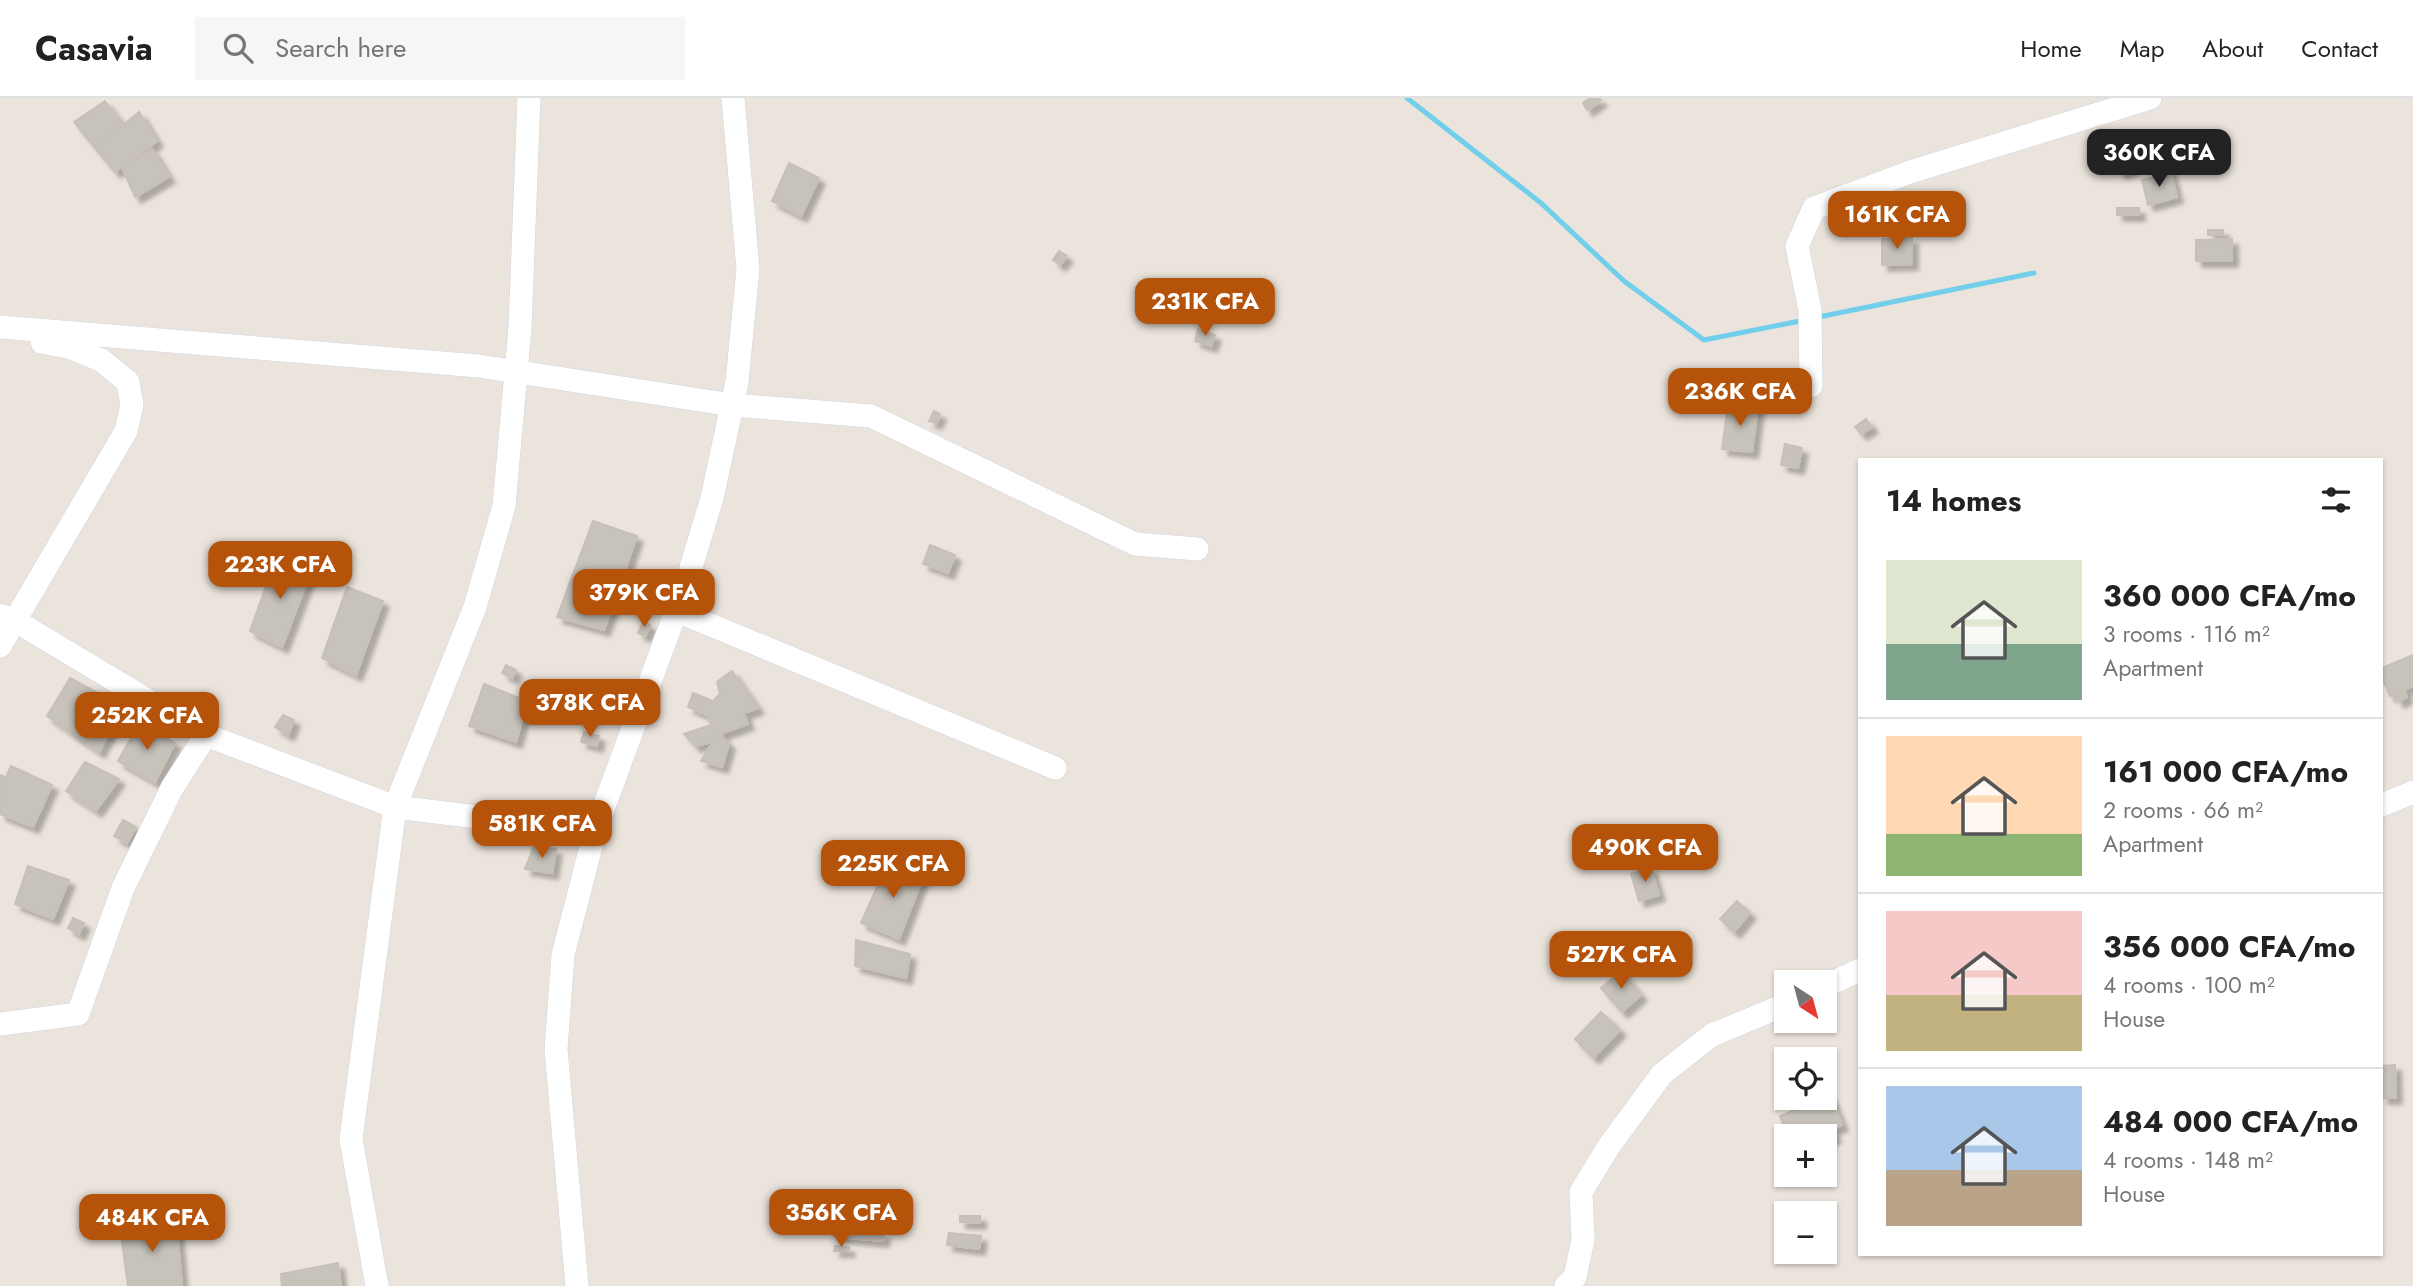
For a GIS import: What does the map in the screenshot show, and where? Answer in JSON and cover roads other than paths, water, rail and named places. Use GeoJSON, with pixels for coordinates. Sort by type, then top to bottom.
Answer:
{"type":"FeatureCollection","features":[{"type":"Feature","properties":{"kind":"street"},"geometry":{"type":"LineString","coordinates":[[377,1286],[351,1139],[395,807],[475,607],[504,506],[520,328],[529,98]]}},
{"type":"Feature","properties":{"kind":"street"},"geometry":{"type":"LineString","coordinates":[[577,1286],[556,1049],[563,955],[595,831],[677,611],[712,498],[737,382],[748,270],[733,98]]}},
{"type":"Feature","properties":{"kind":"street"},"geometry":{"type":"LineString","coordinates":[[1811,386],[1809,318],[1797,246],[1814,208],[1910,172],[2150,98]]}},
{"type":"Feature","properties":{"kind":"street"},"geometry":{"type":"LineString","coordinates":[[0,327],[452,364],[732,405],[871,416],[1135,544],[1197,549]]}},
{"type":"Feature","properties":{"kind":"street"},"geometry":{"type":"LineString","coordinates":[[0,334],[72,348],[101,359],[128,382],[132,405],[126,431],[7,618],[0,646]]}},
{"type":"Feature","properties":{"kind":"street"},"geometry":{"type":"LineString","coordinates":[[677,611],[1055,768]]}},
{"type":"Feature","properties":{"kind":"street"},"geometry":{"type":"LineString","coordinates":[[7,618],[206,735],[395,807],[595,831]]}},
{"type":"Feature","properties":{"kind":"street"},"geometry":{"type":"LineString","coordinates":[[0,1024],[78,1014],[123,888],[172,788],[206,735]]}},
{"type":"Feature","properties":{"kind":"street"},"geometry":{"type":"LineString","coordinates":[[2383,804],[2413,792]]}},
{"type":"Feature","properties":{"kind":"street"},"geometry":{"type":"LineString","coordinates":[[1838,980],[1858,971]]}},
{"type":"Feature","properties":{"kind":"street"},"geometry":{"type":"LineString","coordinates":[[1566,1286],[1574,1277],[1583,1240],[1581,1192],[1609,1146],[1662,1074],[1712,1035],[1774,1009]]}},
{"type":"Feature","properties":{"kind":"waterway"},"geometry":{"type":"LineString","coordinates":[[1407,98],[1541,203],[1624,281],[1704,340],[1805,320]]}},
{"type":"Feature","properties":{"kind":"waterway"},"geometry":{"type":"LineString","coordinates":[[1814,318],[2034,273]]}}]}
